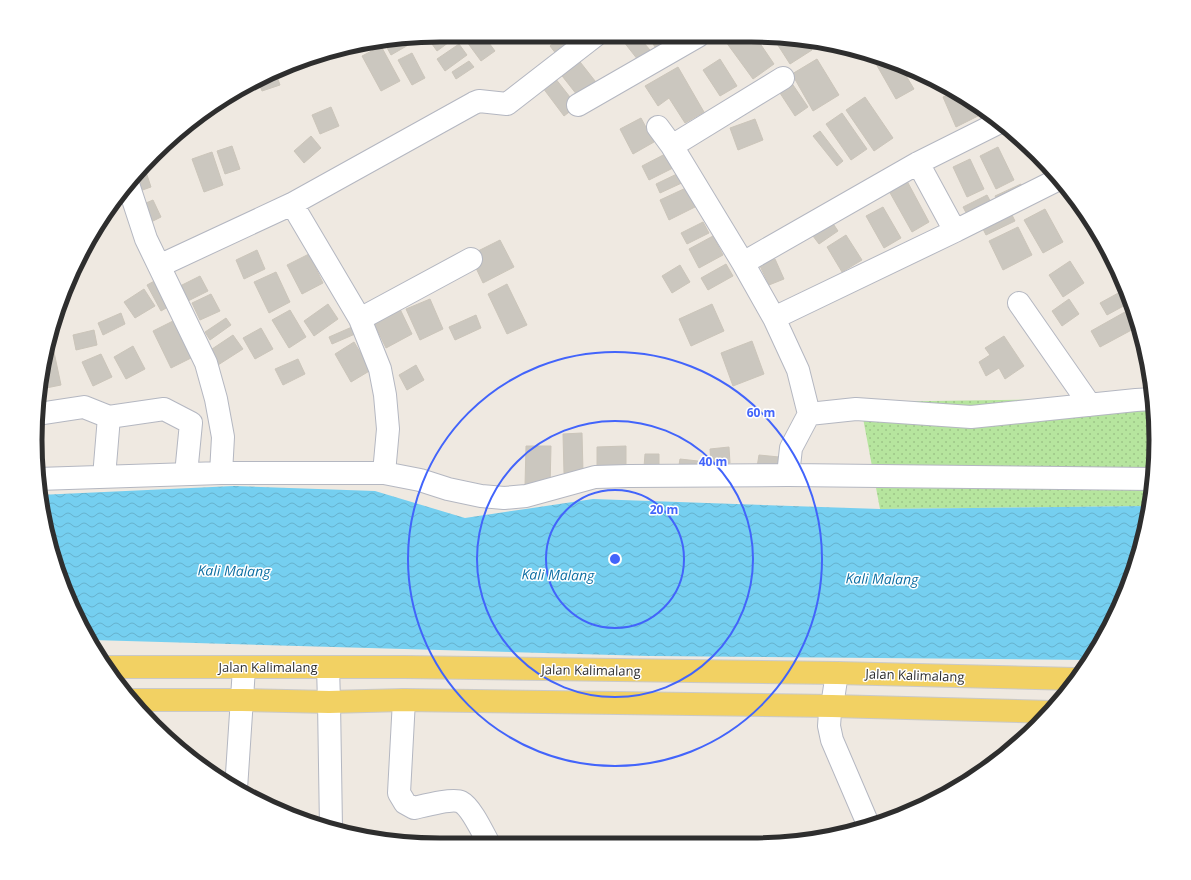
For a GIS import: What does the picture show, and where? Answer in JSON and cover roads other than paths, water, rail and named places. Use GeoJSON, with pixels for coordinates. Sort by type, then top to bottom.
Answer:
{"type":"FeatureCollection","features":[{"type":"Feature","properties":{"kind":"main road","name":"Jalan Kalimalang"},"geometry":{"type":"LineString","coordinates":[[113,667],[328,667],[837,673],[1069,679]]}},
{"type":"Feature","properties":{"kind":"main road"},"geometry":{"type":"LineString","coordinates":[[1036,678],[1043,710]]}},
{"type":"Feature","properties":{"kind":"main road"},"geometry":{"type":"LineString","coordinates":[[139,700],[329,702],[404,700],[832,706],[1041,712]]}},
{"type":"Feature","properties":{"kind":"street"},"geometry":{"type":"LineString","coordinates":[[159,266],[292,204],[474,102],[479,101],[508,104],[587,42]]}},
{"type":"Feature","properties":{"kind":"street"},"geometry":{"type":"LineString","coordinates":[[578,106],[688,42]]}},
{"type":"Feature","properties":{"kind":"street"},"geometry":{"type":"LineString","coordinates":[[672,146],[783,78]]}},
{"type":"Feature","properties":{"kind":"street"},"geometry":{"type":"LineString","coordinates":[[743,263],[918,163],[994,125]]}},
{"type":"Feature","properties":{"kind":"street"},"geometry":{"type":"LineString","coordinates":[[658,127],[672,146],[743,263],[774,318],[798,370],[809,414],[791,448],[788,475]]}},
{"type":"Feature","properties":{"kind":"street"},"geometry":{"type":"LineString","coordinates":[[918,163],[955,231]]}},
{"type":"Feature","properties":{"kind":"street"},"geometry":{"type":"LineString","coordinates":[[774,318],[1053,182]]}},
{"type":"Feature","properties":{"kind":"street"},"geometry":{"type":"LineString","coordinates":[[130,191],[146,239],[206,363],[216,399],[223,437],[221,472]]}},
{"type":"Feature","properties":{"kind":"street"},"geometry":{"type":"LineString","coordinates":[[292,204],[360,319],[380,368],[385,395],[388,429],[384,473]]}},
{"type":"Feature","properties":{"kind":"street"},"geometry":{"type":"LineString","coordinates":[[360,319],[471,259]]}},
{"type":"Feature","properties":{"kind":"street"},"geometry":{"type":"LineString","coordinates":[[1019,303],[1090,404]]}},
{"type":"Feature","properties":{"kind":"street"},"geometry":{"type":"LineString","coordinates":[[809,414],[856,409],[971,417],[1147,399]]}},
{"type":"Feature","properties":{"kind":"street"},"geometry":{"type":"LineString","coordinates":[[43,413],[84,407],[109,417],[164,409],[223,437]]}},
{"type":"Feature","properties":{"kind":"street"},"geometry":{"type":"LineString","coordinates":[[104,477],[109,417]]}},
{"type":"Feature","properties":{"kind":"street"},"geometry":{"type":"LineString","coordinates":[[186,474],[191,423]]}},
{"type":"Feature","properties":{"kind":"street"},"geometry":{"type":"LineString","coordinates":[[44,479],[221,472],[384,473],[420,480],[448,489],[481,496],[504,498],[526,496],[595,477],[788,475],[1147,479]]}},
{"type":"Feature","properties":{"kind":"street"},"geometry":{"type":"LineString","coordinates":[[328,667],[331,822]]}},
{"type":"Feature","properties":{"kind":"street"},"geometry":{"type":"LineString","coordinates":[[236,782],[244,668]]}},
{"type":"Feature","properties":{"kind":"street"},"geometry":{"type":"LineString","coordinates":[[837,673],[829,726],[832,740],[866,820]]}},
{"type":"Feature","properties":{"kind":"street"},"geometry":{"type":"LineString","coordinates":[[404,700],[399,793],[405,803],[414,808],[451,801],[460,801],[468,808],[486,838]]}},
{"type":"Feature","properties":{"kind":"water","name":"Kali Malang"},"geometry":{"type":"Polygon","coordinates":[[[234,486],[375,491],[465,518],[593,499],[880,509],[1143,506],[1128,568],[1119,592],[1096,639],[1083,660],[649,656],[96,640],[72,592],[63,568],[46,495],[234,486]]]}}]}
